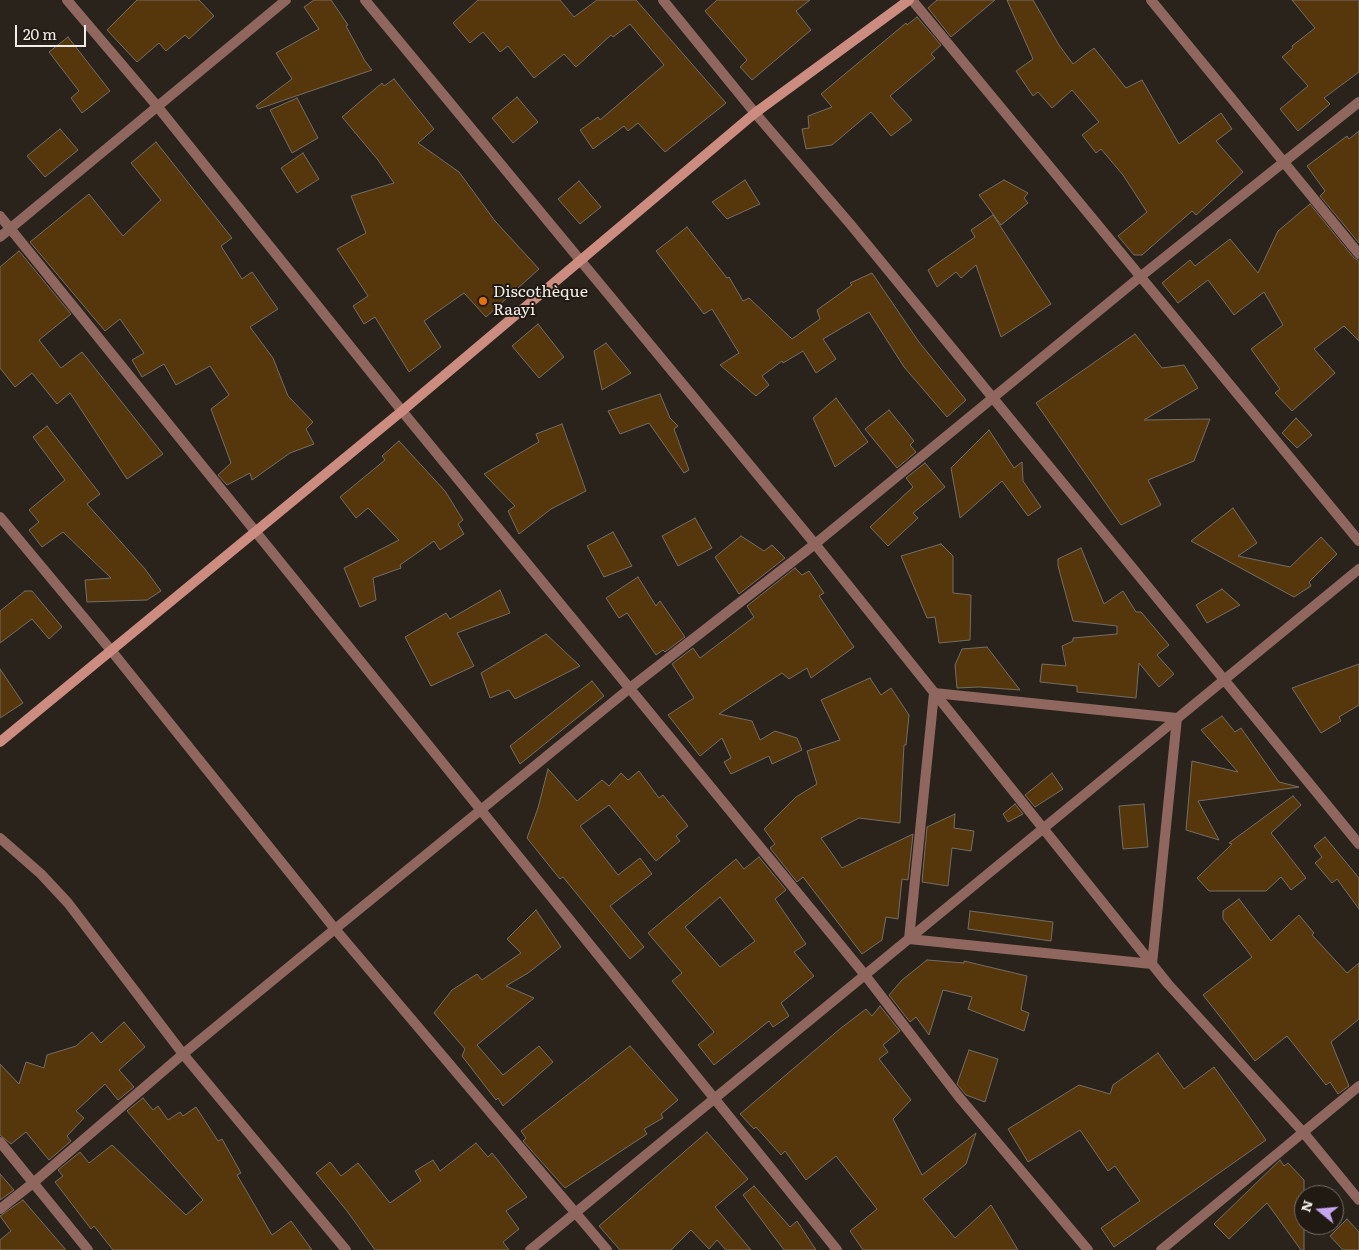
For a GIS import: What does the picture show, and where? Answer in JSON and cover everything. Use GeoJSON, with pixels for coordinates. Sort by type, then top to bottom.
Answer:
{"type":"FeatureCollection","features":[{"type":"Feature","properties":{"kind":"street"},"geometry":{"type":"LineString","coordinates":[[66,0],[157,106],[402,411],[865,975],[959,1098],[1088,1250]]}},
{"type":"Feature","properties":{"kind":"street"},"geometry":{"type":"LineString","coordinates":[[0,237],[286,0]]}},
{"type":"Feature","properties":{"kind":"street"},"geometry":{"type":"LineString","coordinates":[[365,0],[815,544],[1152,964],[1303,1132],[1359,1200]]}},
{"type":"Feature","properties":{"kind":"street"},"geometry":{"type":"LineString","coordinates":[[663,0],[755,113],[851,225],[1359,844]]}},
{"type":"Feature","properties":{"kind":"street"},"geometry":{"type":"LineString","coordinates":[[0,742],[110,649],[402,411],[755,113],[911,0],[1359,541]]}},
{"type":"Feature","properties":{"kind":"street"},"geometry":{"type":"LineString","coordinates":[[1152,0],[1359,254]]}},
{"type":"Feature","properties":{"kind":"street"},"geometry":{"type":"LineString","coordinates":[[0,1209],[33,1184],[183,1054],[334,929],[630,688],[815,544],[1140,277],[1359,102]]}},
{"type":"Feature","properties":{"kind":"street"},"geometry":{"type":"LineString","coordinates":[[0,216],[257,531],[713,1100],[837,1250]]}},
{"type":"Feature","properties":{"kind":"street"},"geometry":{"type":"LineString","coordinates":[[0,517],[110,649],[334,929],[607,1250]]}},
{"type":"Feature","properties":{"kind":"street"},"geometry":{"type":"LineString","coordinates":[[530,1250],[1359,569]]}},
{"type":"Feature","properties":{"kind":"street"},"geometry":{"type":"LineString","coordinates":[[934,693],[1177,718]]}},
{"type":"Feature","properties":{"kind":"street"},"geometry":{"type":"LineString","coordinates":[[909,939],[934,693]]}},
{"type":"Feature","properties":{"kind":"street"},"geometry":{"type":"LineString","coordinates":[[1152,964],[1177,718]]}},
{"type":"Feature","properties":{"kind":"street"},"geometry":{"type":"LineString","coordinates":[[0,838],[41,874],[68,904],[183,1054],[346,1250]]}},
{"type":"Feature","properties":{"kind":"street"},"geometry":{"type":"LineString","coordinates":[[909,939],[1152,964]]}},
{"type":"Feature","properties":{"kind":"street"},"geometry":{"type":"LineString","coordinates":[[1161,1250],[1359,1086]]}},
{"type":"Feature","properties":{"kind":"street"},"geometry":{"type":"LineString","coordinates":[[0,1142],[88,1250]]}},
{"type":"Feature","properties":{"kind":"building"},"geometry":{"type":"Polygon","coordinates":[[[137,0],[199,0],[214,16],[189,39],[185,35],[166,51],[159,43],[137,62],[107,30],[137,0]]]}},
{"type":"Feature","properties":{"kind":"building"},"geometry":{"type":"Polygon","coordinates":[[[314,0],[331,0],[348,25],[346,26],[372,70],[258,109],[256,106],[292,79],[276,53],[319,29],[304,7],[314,0]]]}},
{"type":"Feature","properties":{"kind":"building"},"geometry":{"type":"Polygon","coordinates":[[[478,0],[560,0],[574,17],[597,0],[636,0],[726,103],[665,152],[638,123],[628,131],[624,126],[593,149],[580,130],[598,117],[600,120],[664,65],[630,24],[613,37],[611,35],[576,67],[564,54],[534,78],[508,46],[500,52],[483,32],[470,43],[453,23],[478,0]]]}},
{"type":"Feature","properties":{"kind":"building"},"geometry":{"type":"Polygon","coordinates":[[[717,0],[810,0],[796,11],[811,30],[752,80],[740,67],[747,60],[705,11],[717,0]]]}},
{"type":"Feature","properties":{"kind":"building"},"geometry":{"type":"Polygon","coordinates":[[[937,0],[995,0],[951,37],[928,8],[937,0]]]}},
{"type":"Feature","properties":{"kind":"building"},"geometry":{"type":"Polygon","coordinates":[[[1007,0],[1033,0],[1059,45],[1073,64],[1094,48],[1126,88],[1142,80],[1179,144],[1221,113],[1232,129],[1216,141],[1243,172],[1196,215],[1192,211],[1142,255],[1134,255],[1118,236],[1147,212],[1123,175],[1101,149],[1096,153],[1082,135],[1099,122],[1072,90],[1052,108],[1038,92],[1033,96],[1016,71],[1033,59],[1007,0]]]}},
{"type":"Feature","properties":{"kind":"building"},"geometry":{"type":"Polygon","coordinates":[[[1292,0],[1359,0],[1359,72],[1324,98],[1330,104],[1298,131],[1280,109],[1308,86],[1282,57],[1293,48],[1292,46],[1315,28],[1292,0]]]}},
{"type":"Feature","properties":{"kind":"building"},"geometry":{"type":"Polygon","coordinates":[[[917,17],[941,45],[931,54],[935,58],[890,96],[912,120],[891,136],[871,112],[832,145],[806,149],[802,129],[809,128],[808,116],[832,107],[821,94],[906,23],[907,25],[917,17]]]}},
{"type":"Feature","properties":{"kind":"building"},"geometry":{"type":"Polygon","coordinates":[[[68,37],[110,91],[82,113],[71,98],[79,91],[49,52],[68,37]]]}},
{"type":"Feature","properties":{"kind":"building"},"geometry":{"type":"Polygon","coordinates":[[[394,79],[434,129],[418,143],[459,172],[495,221],[539,269],[486,317],[464,293],[424,321],[441,347],[409,372],[375,317],[364,324],[353,306],[368,296],[337,249],[366,233],[351,196],[394,183],[378,160],[342,117],[382,83],[384,86],[394,79]]]}},
{"type":"Feature","properties":{"kind":"building"},"geometry":{"type":"Polygon","coordinates":[[[517,97],[538,122],[513,143],[492,118],[517,97]]]}},
{"type":"Feature","properties":{"kind":"building"},"geometry":{"type":"Polygon","coordinates":[[[297,98],[318,138],[292,153],[270,110],[297,98]]]}},
{"type":"Feature","properties":{"kind":"building"},"geometry":{"type":"Polygon","coordinates":[[[60,129],[78,150],[45,177],[27,156],[60,129]]]}},
{"type":"Feature","properties":{"kind":"building"},"geometry":{"type":"Polygon","coordinates":[[[1359,131],[1359,243],[1320,196],[1325,191],[1307,166],[1347,136],[1349,139],[1359,131]]]}},
{"type":"Feature","properties":{"kind":"building"},"geometry":{"type":"Polygon","coordinates":[[[156,142],[232,238],[221,246],[242,279],[252,272],[278,309],[250,327],[273,358],[288,396],[313,422],[306,429],[314,444],[290,453],[252,480],[250,473],[227,485],[218,475],[231,463],[211,409],[229,395],[210,366],[176,385],[164,364],[142,377],[132,360],[144,353],[120,319],[105,331],[30,242],[89,194],[123,236],[161,200],[131,163],[156,142]]]}},
{"type":"Feature","properties":{"kind":"building"},"geometry":{"type":"Polygon","coordinates":[[[303,153],[319,179],[297,193],[281,168],[303,153]]]}},
{"type":"Feature","properties":{"kind":"building"},"geometry":{"type":"Polygon","coordinates":[[[745,180],[760,204],[727,219],[712,202],[745,180]]]}},
{"type":"Feature","properties":{"kind":"building"},"geometry":{"type":"Polygon","coordinates":[[[1004,180],[1028,193],[1024,198],[1028,203],[1001,225],[979,195],[1004,180]]]}},
{"type":"Feature","properties":{"kind":"building"},"geometry":{"type":"Polygon","coordinates":[[[579,181],[601,207],[580,224],[558,199],[579,181]]]}},
{"type":"Feature","properties":{"kind":"building"},"geometry":{"type":"Polygon","coordinates":[[[1310,204],[1354,258],[1359,261],[1359,341],[1344,326],[1314,349],[1335,373],[1292,411],[1275,393],[1280,389],[1251,349],[1283,325],[1264,292],[1234,315],[1208,280],[1178,303],[1162,283],[1190,260],[1195,266],[1230,239],[1258,273],[1278,231],[1310,204]]]}},
{"type":"Feature","properties":{"kind":"building"},"geometry":{"type":"Polygon","coordinates":[[[993,215],[1051,304],[1001,337],[976,265],[961,278],[956,272],[937,287],[928,270],[975,237],[971,230],[993,215]]]}},
{"type":"Feature","properties":{"kind":"building"},"geometry":{"type":"Polygon","coordinates":[[[687,227],[727,278],[729,277],[743,301],[749,298],[792,339],[820,319],[817,310],[852,285],[850,283],[872,273],[919,342],[966,400],[947,417],[904,367],[869,312],[823,339],[836,359],[816,373],[803,351],[783,363],[782,361],[762,376],[769,385],[756,396],[720,365],[739,353],[712,309],[704,314],[656,251],[687,227]]]}},
{"type":"Feature","properties":{"kind":"building"},"geometry":{"type":"Polygon","coordinates":[[[19,251],[71,314],[39,340],[61,368],[82,352],[163,454],[127,479],[70,393],[57,404],[32,373],[15,387],[0,368],[0,267],[19,251]]]}},
{"type":"Feature","properties":{"kind":"building"},"geometry":{"type":"Polygon","coordinates":[[[538,324],[564,357],[539,378],[512,346],[538,324]]]}},
{"type":"Feature","properties":{"kind":"building"},"geometry":{"type":"Polygon","coordinates":[[[1135,334],[1162,368],[1184,365],[1198,388],[1144,420],[1210,419],[1194,461],[1148,480],[1161,505],[1121,525],[1036,403],[1135,334]]]}},
{"type":"Feature","properties":{"kind":"building"},"geometry":{"type":"Polygon","coordinates":[[[606,343],[631,373],[602,390],[594,351],[606,343]]]}},
{"type":"Feature","properties":{"kind":"building"},"geometry":{"type":"Polygon","coordinates":[[[660,394],[670,418],[678,426],[674,429],[689,470],[684,473],[649,423],[620,434],[608,411],[660,394]]]}},
{"type":"Feature","properties":{"kind":"building"},"geometry":{"type":"Polygon","coordinates":[[[836,398],[868,442],[835,467],[813,418],[836,398]]]}},
{"type":"Feature","properties":{"kind":"building"},"geometry":{"type":"Polygon","coordinates":[[[889,410],[914,441],[910,445],[916,452],[897,468],[865,429],[889,410]]]}},
{"type":"Feature","properties":{"kind":"building"},"geometry":{"type":"Polygon","coordinates":[[[1296,418],[1312,435],[1297,448],[1282,433],[1296,418]]]}},
{"type":"Feature","properties":{"kind":"building"},"geometry":{"type":"Polygon","coordinates":[[[562,424],[586,491],[551,509],[519,534],[508,511],[515,506],[484,474],[539,442],[536,434],[562,424]]]}},
{"type":"Feature","properties":{"kind":"building"},"geometry":{"type":"Polygon","coordinates":[[[47,426],[100,494],[87,504],[145,569],[161,591],[147,600],[87,602],[85,580],[111,578],[63,532],[42,547],[29,530],[39,522],[29,510],[65,480],[33,437],[47,426]]]}},
{"type":"Feature","properties":{"kind":"building"},"geometry":{"type":"Polygon","coordinates":[[[989,430],[1014,468],[1022,462],[1023,481],[1041,507],[1028,516],[1002,481],[960,518],[951,468],[989,430]]]}},
{"type":"Feature","properties":{"kind":"building"},"geometry":{"type":"Polygon","coordinates":[[[399,441],[445,491],[463,520],[458,524],[464,534],[440,550],[434,541],[400,565],[401,568],[373,578],[376,600],[360,607],[344,568],[399,540],[368,508],[356,518],[340,497],[385,460],[382,456],[399,441]]]}},
{"type":"Feature","properties":{"kind":"building"},"geometry":{"type":"Polygon","coordinates":[[[925,463],[945,487],[913,513],[918,518],[888,546],[870,527],[913,487],[906,478],[925,463]]]}},
{"type":"Feature","properties":{"kind":"building"},"geometry":{"type":"Polygon","coordinates":[[[1233,508],[1257,543],[1238,556],[1290,567],[1321,537],[1337,554],[1309,582],[1311,586],[1294,597],[1191,541],[1233,508]]]}},
{"type":"Feature","properties":{"kind":"building"},"geometry":{"type":"Polygon","coordinates":[[[695,518],[712,548],[678,566],[662,536],[695,518]]]}},
{"type":"Feature","properties":{"kind":"building"},"geometry":{"type":"Polygon","coordinates":[[[613,532],[632,566],[604,577],[587,546],[613,532]]]}},
{"type":"Feature","properties":{"kind":"building"},"geometry":{"type":"Polygon","coordinates":[[[741,536],[764,551],[772,545],[785,558],[739,594],[715,557],[741,536]]]}},
{"type":"Feature","properties":{"kind":"building"},"geometry":{"type":"Polygon","coordinates":[[[941,544],[953,556],[953,593],[971,595],[970,640],[939,643],[935,617],[927,618],[901,556],[941,544]]]}},
{"type":"Feature","properties":{"kind":"building"},"geometry":{"type":"Polygon","coordinates":[[[1081,548],[1104,604],[1123,591],[1136,612],[1141,612],[1169,645],[1157,655],[1174,674],[1159,687],[1139,663],[1136,698],[1077,692],[1077,686],[1040,682],[1042,664],[1066,666],[1062,646],[1073,641],[1073,638],[1117,634],[1117,626],[1073,621],[1058,566],[1058,559],[1081,548]]]}},
{"type":"Feature","properties":{"kind":"building"},"geometry":{"type":"Polygon","coordinates":[[[795,568],[802,575],[809,571],[824,593],[819,596],[854,647],[811,678],[807,668],[789,679],[782,673],[719,714],[752,721],[760,740],[775,731],[797,738],[802,750],[772,764],[769,756],[731,774],[724,762],[731,758],[722,738],[700,756],[668,715],[694,698],[672,664],[693,648],[700,658],[754,617],[747,606],[795,568]]]}},
{"type":"Feature","properties":{"kind":"building"},"geometry":{"type":"Polygon","coordinates":[[[638,577],[656,606],[660,601],[685,637],[665,652],[663,650],[656,655],[627,613],[619,618],[606,598],[638,577]]]}},
{"type":"Feature","properties":{"kind":"building"},"geometry":{"type":"Polygon","coordinates":[[[1222,589],[1240,605],[1207,623],[1196,605],[1222,589]]]}},
{"type":"Feature","properties":{"kind":"building"},"geometry":{"type":"Polygon","coordinates":[[[500,590],[510,613],[457,633],[474,666],[431,686],[405,637],[446,613],[450,619],[500,590]]]}},
{"type":"Feature","properties":{"kind":"building"},"geometry":{"type":"Polygon","coordinates":[[[25,591],[32,591],[62,627],[49,639],[32,619],[0,643],[0,611],[25,591]]]}},
{"type":"Feature","properties":{"kind":"building"},"geometry":{"type":"Polygon","coordinates":[[[546,634],[580,666],[515,699],[509,690],[490,698],[481,673],[546,634]]]}},
{"type":"Feature","properties":{"kind":"building"},"geometry":{"type":"Polygon","coordinates":[[[987,647],[1020,690],[979,687],[957,688],[955,665],[962,649],[987,647]]]}},
{"type":"Feature","properties":{"kind":"building"},"geometry":{"type":"Polygon","coordinates":[[[1359,664],[1359,705],[1339,717],[1341,721],[1321,733],[1292,688],[1359,664]]]}},
{"type":"Feature","properties":{"kind":"building"},"geometry":{"type":"Polygon","coordinates":[[[0,669],[23,703],[0,718],[0,669]]]}},
{"type":"Feature","properties":{"kind":"building"},"geometry":{"type":"Polygon","coordinates":[[[870,678],[881,695],[891,688],[909,715],[906,745],[904,745],[900,823],[859,818],[821,838],[842,868],[913,834],[908,880],[902,879],[898,919],[886,917],[882,940],[862,954],[803,877],[797,882],[770,848],[775,844],[764,829],[796,797],[817,784],[807,751],[840,740],[821,700],[870,678]]]}},
{"type":"Feature","properties":{"kind":"building"},"geometry":{"type":"Polygon","coordinates":[[[592,681],[604,696],[520,764],[510,746],[592,681]]]}},
{"type":"Feature","properties":{"kind":"building"},"geometry":{"type":"Polygon","coordinates":[[[1222,716],[1235,732],[1241,728],[1279,782],[1299,787],[1198,801],[1219,840],[1186,830],[1192,761],[1238,772],[1201,730],[1222,716]]]}},
{"type":"Feature","properties":{"kind":"building"},"geometry":{"type":"Polygon","coordinates":[[[548,769],[577,801],[602,780],[609,786],[621,773],[628,780],[639,771],[659,798],[663,795],[688,826],[676,836],[680,841],[656,861],[609,805],[580,826],[618,875],[640,858],[652,874],[610,906],[644,947],[630,959],[563,877],[560,879],[527,838],[538,808],[548,769]]]}},
{"type":"Feature","properties":{"kind":"building"},"geometry":{"type":"Polygon","coordinates":[[[1052,773],[1063,789],[1035,807],[1025,795],[1052,773]]]}},
{"type":"Feature","properties":{"kind":"building"},"geometry":{"type":"Polygon","coordinates":[[[1293,796],[1301,805],[1271,833],[1306,878],[1291,890],[1281,877],[1266,891],[1209,891],[1197,878],[1232,844],[1229,843],[1293,796]]]}},
{"type":"Feature","properties":{"kind":"building"},"geometry":{"type":"Polygon","coordinates":[[[1015,804],[1023,814],[1008,822],[1003,814],[1015,804]]]}},
{"type":"Feature","properties":{"kind":"building"},"geometry":{"type":"Polygon","coordinates":[[[1144,804],[1148,847],[1123,849],[1119,806],[1144,804]]]}},
{"type":"Feature","properties":{"kind":"building"},"geometry":{"type":"Polygon","coordinates":[[[955,814],[954,828],[974,831],[971,851],[952,848],[948,886],[922,882],[927,827],[955,814]]]}},
{"type":"Feature","properties":{"kind":"building"},"geometry":{"type":"Polygon","coordinates":[[[1325,837],[1359,878],[1359,909],[1337,879],[1332,883],[1315,863],[1322,857],[1314,846],[1325,837]]]}},
{"type":"Feature","properties":{"kind":"building"},"geometry":{"type":"Polygon","coordinates":[[[759,857],[786,890],[775,899],[806,944],[794,952],[814,976],[781,1003],[789,1016],[773,1027],[769,1021],[714,1065],[698,1045],[714,1032],[672,981],[682,973],[648,933],[736,859],[744,869],[759,857]],[[720,897],[685,927],[720,967],[755,941],[720,897]]]}},
{"type":"Feature","properties":{"kind":"building"},"geometry":{"type":"Polygon","coordinates":[[[1239,899],[1271,941],[1299,915],[1314,933],[1312,935],[1347,973],[1359,963],[1359,1019],[1331,1042],[1349,1086],[1338,1094],[1330,1082],[1326,1085],[1287,1036],[1255,1061],[1203,995],[1252,957],[1223,919],[1223,911],[1239,899]]]}},
{"type":"Feature","properties":{"kind":"building"},"geometry":{"type":"Polygon","coordinates":[[[536,910],[561,947],[528,973],[506,986],[534,998],[477,1045],[503,1075],[539,1046],[553,1062],[503,1106],[498,1098],[496,1100],[462,1056],[465,1049],[434,1013],[452,990],[477,974],[482,980],[521,953],[507,939],[536,910]]]}},
{"type":"Feature","properties":{"kind":"building"},"geometry":{"type":"Polygon","coordinates":[[[970,911],[1053,922],[1051,941],[968,929],[970,911]]]}},
{"type":"Feature","properties":{"kind":"building"},"geometry":{"type":"Polygon","coordinates":[[[927,960],[964,963],[964,961],[1027,976],[1021,1010],[1029,1013],[1024,1031],[968,1009],[972,997],[943,990],[929,1035],[916,1017],[910,1022],[889,995],[902,980],[927,960]]]}},
{"type":"Feature","properties":{"kind":"building"},"geometry":{"type":"Polygon","coordinates":[[[880,1006],[900,1031],[883,1045],[888,1052],[879,1059],[911,1100],[893,1119],[922,1175],[976,1133],[966,1164],[923,1199],[955,1238],[991,1205],[1018,1250],[863,1250],[850,1231],[877,1209],[836,1156],[806,1180],[785,1151],[781,1155],[756,1127],[754,1129],[740,1114],[841,1028],[866,1009],[872,1016],[880,1006]]]}},
{"type":"Feature","properties":{"kind":"building"},"geometry":{"type":"Polygon","coordinates":[[[124,1022],[145,1047],[119,1070],[134,1087],[118,1100],[105,1084],[76,1111],[84,1118],[67,1136],[71,1141],[49,1160],[26,1132],[11,1144],[0,1135],[0,1064],[19,1084],[26,1062],[44,1068],[47,1055],[76,1046],[92,1032],[101,1043],[124,1022]]]}},
{"type":"Feature","properties":{"kind":"building"},"geometry":{"type":"Polygon","coordinates":[[[630,1046],[678,1100],[661,1114],[663,1118],[644,1129],[647,1134],[565,1188],[523,1141],[526,1138],[521,1131],[630,1046]]]}},
{"type":"Feature","properties":{"kind":"building"},"geometry":{"type":"Polygon","coordinates":[[[969,1050],[998,1059],[985,1102],[966,1095],[957,1084],[969,1050]]]}},
{"type":"Feature","properties":{"kind":"building"},"geometry":{"type":"Polygon","coordinates":[[[1158,1053],[1184,1089],[1214,1067],[1266,1140],[1114,1247],[1101,1228],[1140,1201],[1115,1166],[1108,1171],[1080,1130],[1028,1162],[1008,1129],[1079,1085],[1110,1094],[1113,1085],[1158,1053]]]}},
{"type":"Feature","properties":{"kind":"building"},"geometry":{"type":"Polygon","coordinates":[[[143,1098],[153,1110],[158,1106],[168,1120],[180,1112],[183,1116],[196,1107],[218,1141],[222,1139],[241,1173],[237,1175],[272,1235],[291,1221],[312,1250],[113,1250],[94,1226],[91,1229],[55,1182],[63,1176],[58,1170],[80,1152],[89,1163],[112,1145],[186,1215],[203,1200],[127,1111],[143,1098]]]}},
{"type":"Feature","properties":{"kind":"building"},"geometry":{"type":"Polygon","coordinates":[[[707,1132],[748,1179],[715,1207],[751,1250],[726,1250],[717,1240],[709,1249],[691,1230],[671,1250],[620,1250],[599,1226],[707,1132]]]}},
{"type":"Feature","properties":{"kind":"building"},"geometry":{"type":"Polygon","coordinates":[[[476,1143],[488,1157],[492,1153],[527,1197],[506,1211],[519,1229],[503,1242],[509,1250],[375,1250],[316,1173],[330,1162],[341,1176],[358,1163],[390,1203],[421,1181],[415,1171],[433,1160],[440,1171],[476,1143]]]}},
{"type":"Feature","properties":{"kind":"building"},"geometry":{"type":"Polygon","coordinates":[[[1280,1160],[1284,1166],[1288,1163],[1304,1180],[1304,1185],[1294,1185],[1294,1235],[1304,1235],[1304,1250],[1301,1250],[1267,1203],[1229,1239],[1214,1224],[1280,1160]]]}},
{"type":"Feature","properties":{"kind":"building"},"geometry":{"type":"Polygon","coordinates":[[[0,1174],[14,1190],[0,1200],[0,1174]]]}},
{"type":"Feature","properties":{"kind":"building"},"geometry":{"type":"Polygon","coordinates":[[[754,1186],[790,1227],[797,1221],[816,1250],[784,1250],[743,1195],[754,1186]]]}},
{"type":"Feature","properties":{"kind":"building"},"geometry":{"type":"Polygon","coordinates":[[[23,1200],[66,1250],[0,1250],[0,1240],[11,1231],[0,1216],[23,1200]]]}},
{"type":"Feature","properties":{"kind":"building"},"geometry":{"type":"Polygon","coordinates":[[[1347,1219],[1359,1232],[1359,1250],[1343,1250],[1330,1236],[1344,1235],[1344,1222],[1347,1219]]]}},
{"type":"Feature","properties":{"kind":"place","name":"Discothèque Raayi"},"geometry":{"type":"Point","coordinates":[483,301]}}]}
